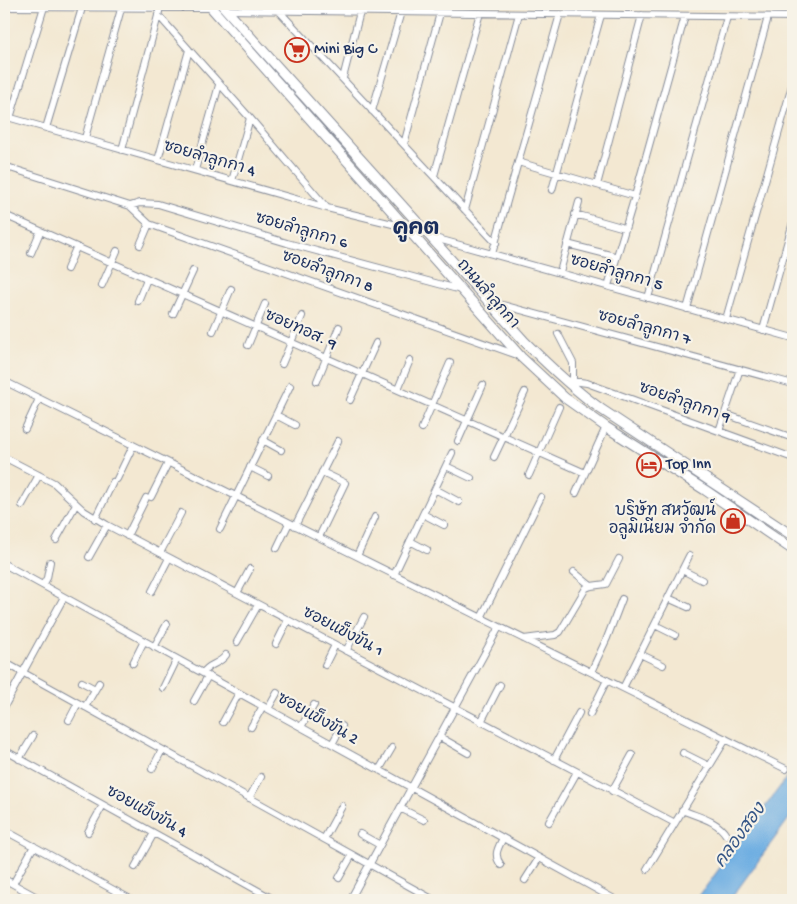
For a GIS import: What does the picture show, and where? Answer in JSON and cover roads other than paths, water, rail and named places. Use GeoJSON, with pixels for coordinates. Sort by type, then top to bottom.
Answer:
{"type":"FeatureCollection","features":[{"type":"Feature","properties":{"kind":"main road","name":"ถนนลำลูกกา"},"geometry":{"type":"LineString","coordinates":[[210,6],[521,357],[559,393],[606,427],[793,550]]}},
{"type":"Feature","properties":{"kind":"main road","name":"ถนนลำลูกกา"},"geometry":{"type":"LineString","coordinates":[[224,7],[525,342],[569,380],[580,395],[793,536]]}},
{"type":"Feature","properties":{"kind":"main road"},"geometry":{"type":"LineString","coordinates":[[646,453],[652,443]]}},
{"type":"Feature","properties":{"kind":"street"},"geometry":{"type":"LineString","coordinates":[[343,78],[359,12],[358,4]]}},
{"type":"Feature","properties":{"kind":"street"},"geometry":{"type":"LineString","coordinates":[[4,7],[121,9],[159,12],[210,6]]}},
{"type":"Feature","properties":{"kind":"street"},"geometry":{"type":"LineString","coordinates":[[224,7],[278,11],[793,17]]}},
{"type":"Feature","properties":{"kind":"street"},"geometry":{"type":"LineString","coordinates":[[7,117],[44,8]]}},
{"type":"Feature","properties":{"kind":"street"},"geometry":{"type":"LineString","coordinates":[[46,128],[82,8]]}},
{"type":"Feature","properties":{"kind":"street"},"geometry":{"type":"LineString","coordinates":[[85,138],[121,9]]}},
{"type":"Feature","properties":{"kind":"street"},"geometry":{"type":"LineString","coordinates":[[278,11],[496,243]]}},
{"type":"Feature","properties":{"kind":"street"},"geometry":{"type":"LineString","coordinates":[[159,12],[189,50],[327,208]]}},
{"type":"Feature","properties":{"kind":"street"},"geometry":{"type":"LineString","coordinates":[[122,150],[159,12]]}},
{"type":"Feature","properties":{"kind":"street"},"geometry":{"type":"LineString","coordinates":[[372,111],[401,12]]}},
{"type":"Feature","properties":{"kind":"street"},"geometry":{"type":"LineString","coordinates":[[404,144],[440,13]]}},
{"type":"Feature","properties":{"kind":"street"},"geometry":{"type":"LineString","coordinates":[[434,176],[480,14]]}},
{"type":"Feature","properties":{"kind":"street"},"geometry":{"type":"LineString","coordinates":[[465,210],[519,14]]}},
{"type":"Feature","properties":{"kind":"street"},"geometry":{"type":"LineString","coordinates":[[492,254],[560,14]]}},
{"type":"Feature","properties":{"kind":"street"},"geometry":{"type":"LineString","coordinates":[[552,190],[601,15]]}},
{"type":"Feature","properties":{"kind":"street"},"geometry":{"type":"LineString","coordinates":[[597,185],[642,15]]}},
{"type":"Feature","properties":{"kind":"street"},"geometry":{"type":"LineString","coordinates":[[608,286],[685,16]]}},
{"type":"Feature","properties":{"kind":"street"},"geometry":{"type":"LineString","coordinates":[[648,298],[727,16]]}},
{"type":"Feature","properties":{"kind":"street"},"geometry":{"type":"LineString","coordinates":[[687,309],[768,17]]}},
{"type":"Feature","properties":{"kind":"street"},"geometry":{"type":"LineString","coordinates":[[158,160],[189,50]]}},
{"type":"Feature","properties":{"kind":"street"},"geometry":{"type":"LineString","coordinates":[[726,319],[793,82]]}},
{"type":"Feature","properties":{"kind":"street"},"geometry":{"type":"LineString","coordinates":[[194,170],[219,84]]}},
{"type":"Feature","properties":{"kind":"street","name":"ซอยลำลูกกา 4"},"geometry":{"type":"LineString","coordinates":[[7,117],[327,208],[408,228]]}},
{"type":"Feature","properties":{"kind":"street"},"geometry":{"type":"LineString","coordinates":[[232,181],[250,118]]}},
{"type":"Feature","properties":{"kind":"street"},"geometry":{"type":"LineString","coordinates":[[518,162],[635,196]]}},
{"type":"Feature","properties":{"kind":"street"},"geometry":{"type":"LineString","coordinates":[[4,166],[130,206]]}},
{"type":"Feature","properties":{"kind":"street"},"geometry":{"type":"LineString","coordinates":[[560,272],[579,202]]}},
{"type":"Feature","properties":{"kind":"street","name":"ซอยลำลูกกา 6"},"geometry":{"type":"LineString","coordinates":[[130,206],[158,204],[288,243],[464,291]]}},
{"type":"Feature","properties":{"kind":"street","name":"ซอยลำลูกกา 8"},"geometry":{"type":"LineString","coordinates":[[130,206],[149,224],[521,357]]}},
{"type":"Feature","properties":{"kind":"street"},"geometry":{"type":"LineString","coordinates":[[575,214],[621,226]]}},
{"type":"Feature","properties":{"kind":"street","name":"ซอยทอส. 9"},"geometry":{"type":"LineString","coordinates":[[4,218],[9,217],[111,264],[256,326],[585,473]]}},
{"type":"Feature","properties":{"kind":"street"},"geometry":{"type":"LineString","coordinates":[[763,330],[793,222]]}},
{"type":"Feature","properties":{"kind":"street"},"geometry":{"type":"LineString","coordinates":[[140,245],[149,224]]}},
{"type":"Feature","properties":{"kind":"street"},"geometry":{"type":"LineString","coordinates":[[30,253],[40,232]]}},
{"type":"Feature","properties":{"kind":"street","name":"ซอยลำลูกกา 5"},"geometry":{"type":"LineString","coordinates":[[431,238],[560,272],[793,338]]}},
{"type":"Feature","properties":{"kind":"street"},"geometry":{"type":"LineString","coordinates":[[567,244],[614,256]]}},
{"type":"Feature","properties":{"kind":"street"},"geometry":{"type":"LineString","coordinates":[[67,269],[76,248]]}},
{"type":"Feature","properties":{"kind":"street"},"geometry":{"type":"LineString","coordinates":[[102,285],[117,251]]}},
{"type":"Feature","properties":{"kind":"street"},"geometry":{"type":"LineString","coordinates":[[173,314],[193,271]]}},
{"type":"Feature","properties":{"kind":"street"},"geometry":{"type":"LineString","coordinates":[[138,301],[147,279]]}},
{"type":"Feature","properties":{"kind":"street"},"geometry":{"type":"LineString","coordinates":[[213,331],[231,289]]}},
{"type":"Feature","properties":{"kind":"street","name":"ซอยลำลูกกา 7"},"geometry":{"type":"LineString","coordinates":[[488,301],[793,384]]}},
{"type":"Feature","properties":{"kind":"street"},"geometry":{"type":"LineString","coordinates":[[248,345],[265,304]]}},
{"type":"Feature","properties":{"kind":"street"},"geometry":{"type":"LineString","coordinates":[[282,364],[302,316]]}},
{"type":"Feature","properties":{"kind":"street"},"geometry":{"type":"LineString","coordinates":[[317,380],[338,327]]}},
{"type":"Feature","properties":{"kind":"street"},"geometry":{"type":"LineString","coordinates":[[558,334],[573,363],[569,380]]}},
{"type":"Feature","properties":{"kind":"street"},"geometry":{"type":"LineString","coordinates":[[350,400],[376,343]]}},
{"type":"Feature","properties":{"kind":"street"},"geometry":{"type":"LineString","coordinates":[[398,389],[410,360]]}},
{"type":"Feature","properties":{"kind":"street"},"geometry":{"type":"LineString","coordinates":[[422,428],[450,363]]}},
{"type":"Feature","properties":{"kind":"street"},"geometry":{"type":"LineString","coordinates":[[719,431],[740,369]]}},
{"type":"Feature","properties":{"kind":"street","name":"ซอยลำลูกกา 9"},"geometry":{"type":"LineString","coordinates":[[569,380],[586,383],[793,458]]}},
{"type":"Feature","properties":{"kind":"street"},"geometry":{"type":"LineString","coordinates":[[4,381],[786,769]]}},
{"type":"Feature","properties":{"kind":"street"},"geometry":{"type":"LineString","coordinates":[[458,441],[482,385]]}},
{"type":"Feature","properties":{"kind":"street"},"geometry":{"type":"LineString","coordinates":[[220,529],[290,386]]}},
{"type":"Feature","properties":{"kind":"street"},"geometry":{"type":"LineString","coordinates":[[494,457],[525,392]]}},
{"type":"Feature","properties":{"kind":"street"},"geometry":{"type":"LineString","coordinates":[[25,429],[39,399]]}},
{"type":"Feature","properties":{"kind":"street"},"geometry":{"type":"LineString","coordinates":[[529,475],[559,407]]}},
{"type":"Feature","properties":{"kind":"street"},"geometry":{"type":"LineString","coordinates":[[276,414],[295,424]]}},
{"type":"Feature","properties":{"kind":"street"},"geometry":{"type":"LineString","coordinates":[[725,414],[793,438]]}},
{"type":"Feature","properties":{"kind":"street"},"geometry":{"type":"LineString","coordinates":[[576,493],[606,427]]}},
{"type":"Feature","properties":{"kind":"street"},"geometry":{"type":"LineString","coordinates":[[263,440],[281,450]]}},
{"type":"Feature","properties":{"kind":"street"},"geometry":{"type":"LineString","coordinates":[[277,548],[338,441]]}},
{"type":"Feature","properties":{"kind":"street"},"geometry":{"type":"LineString","coordinates":[[95,519],[134,446]]}},
{"type":"Feature","properties":{"kind":"street"},"geometry":{"type":"LineString","coordinates":[[394,575],[452,453]]}},
{"type":"Feature","properties":{"kind":"street","name":"ซอยแข็งขัน 1"},"geometry":{"type":"LineString","coordinates":[[4,458],[54,483],[95,519],[675,823]]}},
{"type":"Feature","properties":{"kind":"street"},"geometry":{"type":"LineString","coordinates":[[127,536],[168,463]]}},
{"type":"Feature","properties":{"kind":"street"},"geometry":{"type":"LineString","coordinates":[[446,466],[471,478]]}},
{"type":"Feature","properties":{"kind":"street"},"geometry":{"type":"LineString","coordinates":[[250,467],[268,476]]}},
{"type":"Feature","properties":{"kind":"street"},"geometry":{"type":"LineString","coordinates":[[319,537],[345,483],[322,472]]}},
{"type":"Feature","properties":{"kind":"street"},"geometry":{"type":"LineString","coordinates":[[22,505],[39,475]]}},
{"type":"Feature","properties":{"kind":"street"},"geometry":{"type":"LineString","coordinates":[[436,489],[459,502]]}},
{"type":"Feature","properties":{"kind":"street"},"geometry":{"type":"LineString","coordinates":[[481,618],[541,497]]}},
{"type":"Feature","properties":{"kind":"street"},"geometry":{"type":"LineString","coordinates":[[56,540],[76,504]]}},
{"type":"Feature","properties":{"kind":"street"},"geometry":{"type":"LineString","coordinates":[[160,553],[181,513]]}},
{"type":"Feature","properties":{"kind":"street"},"geometry":{"type":"LineString","coordinates":[[423,514],[444,525]]}},
{"type":"Feature","properties":{"kind":"street"},"geometry":{"type":"LineString","coordinates":[[356,556],[375,517]]}},
{"type":"Feature","properties":{"kind":"street"},"geometry":{"type":"LineString","coordinates":[[89,557],[107,525]]}},
{"type":"Feature","properties":{"kind":"street"},"geometry":{"type":"LineString","coordinates":[[410,541],[427,550]]}},
{"type":"Feature","properties":{"kind":"street"},"geometry":{"type":"LineString","coordinates":[[623,688],[689,556]]}},
{"type":"Feature","properties":{"kind":"street"},"geometry":{"type":"LineString","coordinates":[[152,591],[169,558]]}},
{"type":"Feature","properties":{"kind":"street"},"geometry":{"type":"LineString","coordinates":[[524,639],[555,635],[560,632],[582,594],[591,586],[606,584],[619,559]]}},
{"type":"Feature","properties":{"kind":"street"},"geometry":{"type":"LineString","coordinates":[[43,586],[47,578],[50,562]]}},
{"type":"Feature","properties":{"kind":"street","name":"ซอยแข็งขัน 2"},"geometry":{"type":"LineString","coordinates":[[4,564],[616,900]]}},
{"type":"Feature","properties":{"kind":"street"},"geometry":{"type":"LineString","coordinates":[[237,593],[250,569]]}},
{"type":"Feature","properties":{"kind":"street"},"geometry":{"type":"LineString","coordinates":[[682,570],[702,580]]}},
{"type":"Feature","properties":{"kind":"street"},"geometry":{"type":"LineString","coordinates":[[574,572],[591,586]]}},
{"type":"Feature","properties":{"kind":"street"},"geometry":{"type":"LineString","coordinates":[[4,707],[64,597]]}},
{"type":"Feature","properties":{"kind":"street"},"geometry":{"type":"LineString","coordinates":[[668,598],[688,607]]}},
{"type":"Feature","properties":{"kind":"street"},"geometry":{"type":"LineString","coordinates":[[591,672],[622,599]]}},
{"type":"Feature","properties":{"kind":"street"},"geometry":{"type":"LineString","coordinates":[[237,642],[258,605]]}},
{"type":"Feature","properties":{"kind":"street"},"geometry":{"type":"LineString","coordinates":[[346,651],[364,617]]}},
{"type":"Feature","properties":{"kind":"street"},"geometry":{"type":"LineString","coordinates":[[276,644],[288,620]]}},
{"type":"Feature","properties":{"kind":"street"},"geometry":{"type":"LineString","coordinates":[[154,646],[167,624]]}},
{"type":"Feature","properties":{"kind":"street"},"geometry":{"type":"LineString","coordinates":[[655,625],[675,635]]}},
{"type":"Feature","properties":{"kind":"street"},"geometry":{"type":"LineString","coordinates":[[350,900],[499,626]]}},
{"type":"Feature","properties":{"kind":"street"},"geometry":{"type":"LineString","coordinates":[[133,663],[144,641]]}},
{"type":"Feature","properties":{"kind":"street"},"geometry":{"type":"LineString","coordinates":[[325,666],[335,645]]}},
{"type":"Feature","properties":{"kind":"street"},"geometry":{"type":"LineString","coordinates":[[640,654],[663,665]]}},
{"type":"Feature","properties":{"kind":"street"},"geometry":{"type":"LineString","coordinates":[[194,701],[211,664],[218,663],[226,656]]}},
{"type":"Feature","properties":{"kind":"street"},"geometry":{"type":"LineString","coordinates":[[163,688],[178,659]]}},
{"type":"Feature","properties":{"kind":"street"},"geometry":{"type":"LineString","coordinates":[[4,662],[434,900]]}},
{"type":"Feature","properties":{"kind":"street"},"geometry":{"type":"LineString","coordinates":[[590,714],[607,680]]}},
{"type":"Feature","properties":{"kind":"street"},"geometry":{"type":"LineString","coordinates":[[82,682],[97,686],[85,707]]}},
{"type":"Feature","properties":{"kind":"street"},"geometry":{"type":"LineString","coordinates":[[481,722],[500,685]]}},
{"type":"Feature","properties":{"kind":"street"},"geometry":{"type":"LineString","coordinates":[[223,722],[239,693]]}},
{"type":"Feature","properties":{"kind":"street"},"geometry":{"type":"LineString","coordinates":[[251,727],[277,693]]}},
{"type":"Feature","properties":{"kind":"street"},"geometry":{"type":"LineString","coordinates":[[69,720],[78,703]]}},
{"type":"Feature","properties":{"kind":"street"},"geometry":{"type":"LineString","coordinates":[[301,727],[314,705]]}},
{"type":"Feature","properties":{"kind":"street"},"geometry":{"type":"LineString","coordinates":[[554,760],[579,714]]}},
{"type":"Feature","properties":{"kind":"street"},"geometry":{"type":"LineString","coordinates":[[332,744],[342,726]]}},
{"type":"Feature","properties":{"kind":"street"},"geometry":{"type":"LineString","coordinates":[[20,759],[33,736]]}},
{"type":"Feature","properties":{"kind":"street"},"geometry":{"type":"LineString","coordinates":[[440,737],[468,753]]}},
{"type":"Feature","properties":{"kind":"street"},"geometry":{"type":"LineString","coordinates":[[647,869],[726,739]]}},
{"type":"Feature","properties":{"kind":"street"},"geometry":{"type":"LineString","coordinates":[[379,770],[392,748]]}},
{"type":"Feature","properties":{"kind":"street"},"geometry":{"type":"LineString","coordinates":[[152,770],[162,750]]}},
{"type":"Feature","properties":{"kind":"street","name":"ซอยแข็งขัน 4"},"geometry":{"type":"LineString","coordinates":[[4,751],[275,900]]}},
{"type":"Feature","properties":{"kind":"street"},"geometry":{"type":"LineString","coordinates":[[683,753],[709,766]]}},
{"type":"Feature","properties":{"kind":"street"},"geometry":{"type":"LineString","coordinates":[[612,791],[632,755]]}},
{"type":"Feature","properties":{"kind":"street"},"geometry":{"type":"LineString","coordinates":[[549,822],[577,772]]}},
{"type":"Feature","properties":{"kind":"street"},"geometry":{"type":"LineString","coordinates":[[249,798],[261,777]]}},
{"type":"Feature","properties":{"kind":"street"},"geometry":{"type":"LineString","coordinates":[[88,832],[103,805]]}},
{"type":"Feature","properties":{"kind":"street"},"geometry":{"type":"LineString","coordinates":[[324,839],[342,806]]}},
{"type":"Feature","properties":{"kind":"street"},"geometry":{"type":"LineString","coordinates":[[400,808],[424,820]]}},
{"type":"Feature","properties":{"kind":"street"},"geometry":{"type":"LineString","coordinates":[[682,810],[715,823],[720,826],[726,835]]}},
{"type":"Feature","properties":{"kind":"street"},"geometry":{"type":"LineString","coordinates":[[4,830],[132,900]]}},
{"type":"Feature","properties":{"kind":"street"},"geometry":{"type":"LineString","coordinates":[[135,867],[154,833]]}},
{"type":"Feature","properties":{"kind":"street"},"geometry":{"type":"LineString","coordinates":[[360,834],[380,846]]}},
{"type":"Feature","properties":{"kind":"street"},"geometry":{"type":"LineString","coordinates":[[501,865],[496,856],[496,851],[503,838]]}},
{"type":"Feature","properties":{"kind":"street"},"geometry":{"type":"LineString","coordinates":[[13,884],[34,846]]}},
{"type":"Feature","properties":{"kind":"street"},"geometry":{"type":"LineString","coordinates":[[339,878],[352,855]]}},
{"type":"Feature","properties":{"kind":"street"},"geometry":{"type":"LineString","coordinates":[[525,880],[539,858]]}},
{"type":"Feature","properties":{"kind":"street"},"geometry":{"type":"LineString","coordinates":[[4,879],[42,900]]}},
{"type":"Feature","properties":{"kind":"water"},"geometry":{"type":"Polygon","coordinates":[[[793,769],[793,813],[730,900],[696,900],[793,769]]]}},
{"type":"Feature","properties":{"kind":"place","name":"Mini Big C"},"geometry":{"type":"Point","coordinates":[297,50]}},
{"type":"Feature","properties":{"kind":"place","name":"Top Inn"},"geometry":{"type":"Point","coordinates":[649,465]}},
{"type":"Feature","properties":{"kind":"place","name":"บริษัท สหวัฒน์ อลูมิเนียม จำกัด"},"geometry":{"type":"Point","coordinates":[733,521]}},
{"type":"Feature","properties":{"kind":"district","name":"คูคต"},"geometry":{"type":"Point","coordinates":[416,230]}},
{"type":"Feature","properties":{"kind":"water label","name":"คลองสอง"},"geometry":{"type":"Point","coordinates":[741,836]}}]}
